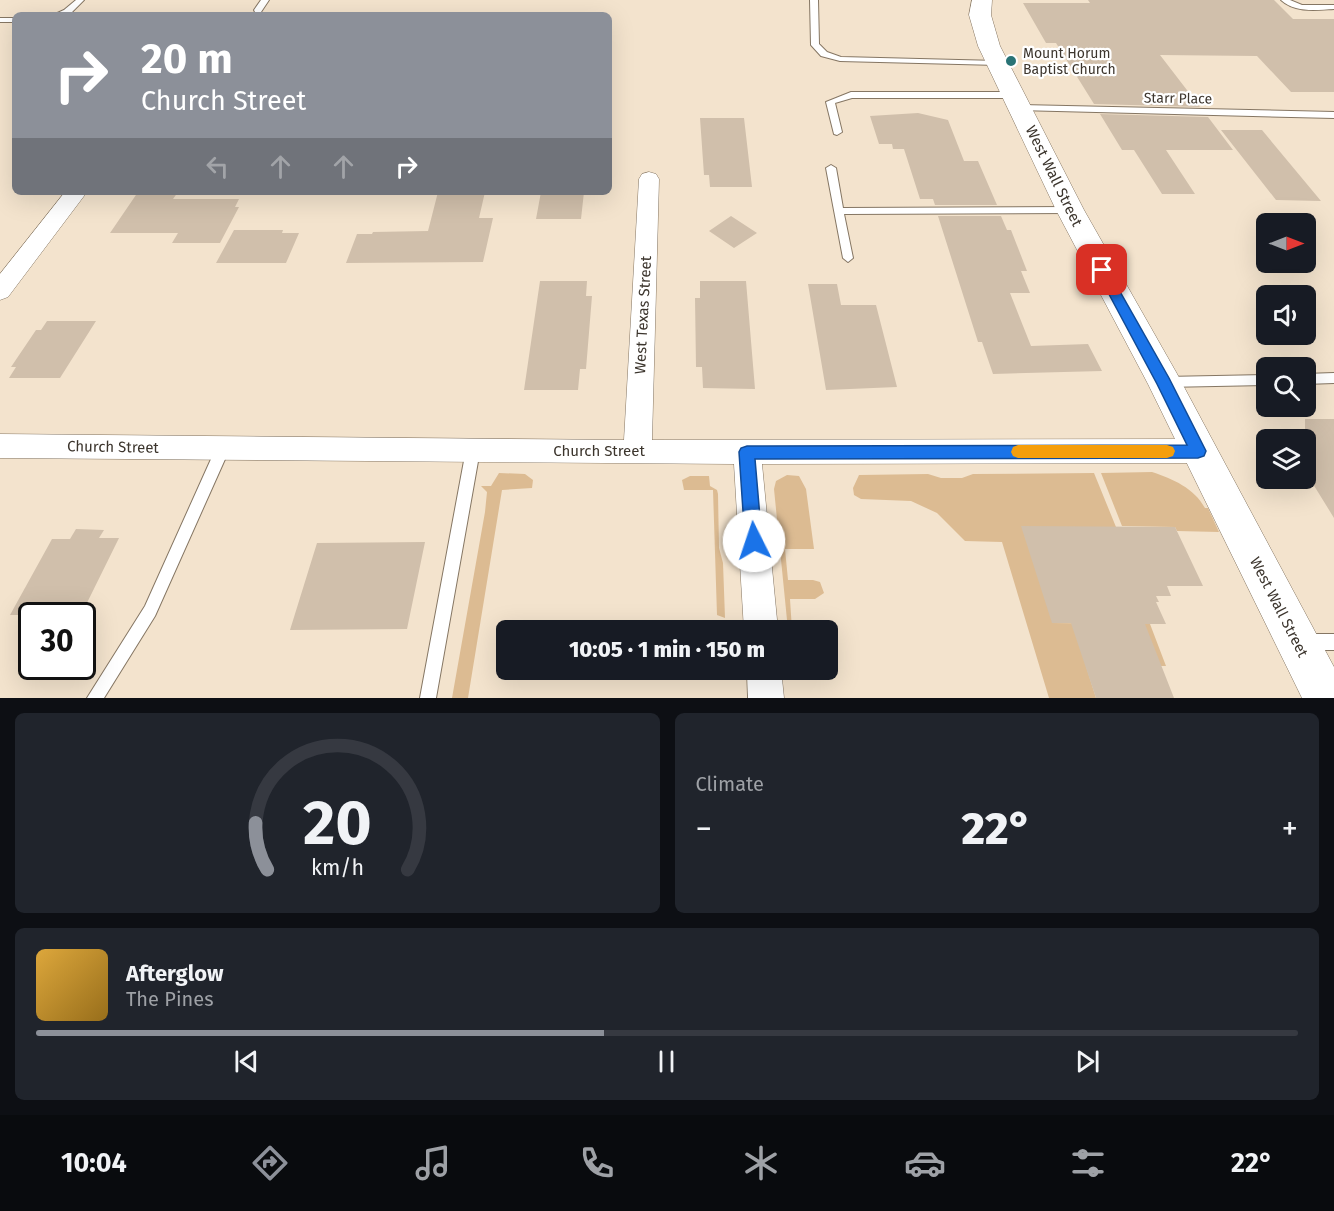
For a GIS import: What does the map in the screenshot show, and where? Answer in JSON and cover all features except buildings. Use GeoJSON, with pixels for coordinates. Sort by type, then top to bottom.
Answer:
{"type":"FeatureCollection","features":[{"type":"Feature","properties":{"kind":"street","name":"West Wall Street"},"geometry":{"type":"LineString","coordinates":[[982,0],[980,15],[989,46],[1070,210],[1164,382],[1326,698]]}},
{"type":"Feature","properties":{"kind":"street","name":"West Texas Street"},"geometry":{"type":"LineString","coordinates":[[637,452],[649,179]]}},
{"type":"Feature","properties":{"kind":"street"},"geometry":{"type":"LineString","coordinates":[[0,291],[74,195]]}},
{"type":"Feature","properties":{"kind":"street","name":"Church Street"},"geometry":{"type":"LineString","coordinates":[[0,446],[637,452],[1198,451]]}},
{"type":"Feature","properties":{"kind":"street"},"geometry":{"type":"LineString","coordinates":[[747,452],[760,620]]}},
{"type":"Feature","properties":{"kind":"street"},"geometry":{"type":"LineString","coordinates":[[765,680],[766,698]]}},
{"type":"Feature","properties":{"kind":"lane"},"geometry":{"type":"LineString","coordinates":[[67,12],[80,0]]}},
{"type":"Feature","properties":{"kind":"lane"},"geometry":{"type":"LineString","coordinates":[[258,10],[265,0]]}},
{"type":"Feature","properties":{"kind":"lane"},"geometry":{"type":"LineString","coordinates":[[814,0],[815,45],[824,54],[840,59],[865,61],[998,63]]}},
{"type":"Feature","properties":{"kind":"lane"},"geometry":{"type":"LineString","coordinates":[[1285,0],[1289,4],[1302,7],[1334,7]]}},
{"type":"Feature","properties":{"kind":"lane","name":"Starr Place"},"geometry":{"type":"LineString","coordinates":[[837,132],[830,102],[852,95],[1334,116]]}},
{"type":"Feature","properties":{"kind":"lane"},"geometry":{"type":"LineString","coordinates":[[831,168],[848,258]]}},
{"type":"Feature","properties":{"kind":"lane"},"geometry":{"type":"LineString","coordinates":[[838,211],[1070,210]]}},
{"type":"Feature","properties":{"kind":"lane"},"geometry":{"type":"LineString","coordinates":[[1316,379],[1334,378]]}},
{"type":"Feature","properties":{"kind":"lane"},"geometry":{"type":"LineString","coordinates":[[1164,382],[1256,380]]}},
{"type":"Feature","properties":{"kind":"lane"},"geometry":{"type":"LineString","coordinates":[[95,698],[150,611],[223,448]]}},
{"type":"Feature","properties":{"kind":"lane"},"geometry":{"type":"LineString","coordinates":[[428,698],[473,450]]}},
{"type":"Feature","properties":{"kind":"lane"},"geometry":{"type":"LineString","coordinates":[[1297,642],[1334,642]]}},
{"type":"Feature","properties":{"kind":"shaded area"},"geometry":{"type":"Polygon","coordinates":[[[1152,472],[1175,481],[1195,495],[1205,508],[1208,508],[1219,532],[1177,531],[1175,527],[1122,526],[1101,473],[1152,472]]]}},
{"type":"Feature","properties":{"kind":"shaded area"},"geometry":{"type":"Polygon","coordinates":[[[499,473],[525,474],[533,480],[532,488],[502,490],[468,698],[452,698],[485,512],[487,492],[481,486],[491,486],[499,473]]]}},
{"type":"Feature","properties":{"kind":"shaded area"},"geometry":{"type":"Polygon","coordinates":[[[1094,473],[1116,527],[1052,623],[1150,624],[1166,666],[1086,666],[1096,698],[1049,698],[1002,542],[965,541],[937,513],[911,501],[861,499],[854,495],[853,488],[859,475],[928,474],[941,478],[962,478],[973,474],[1094,473]]]}},
{"type":"Feature","properties":{"kind":"shaded area"},"geometry":{"type":"Polygon","coordinates":[[[787,475],[799,476],[806,489],[814,549],[785,549],[788,580],[820,582],[824,593],[815,599],[790,599],[791,620],[787,620],[774,489],[776,481],[787,475]]]}},
{"type":"Feature","properties":{"kind":"shaded area"},"geometry":{"type":"Polygon","coordinates":[[[690,476],[709,476],[710,486],[717,490],[718,494],[719,548],[723,563],[725,618],[717,615],[713,490],[684,490],[682,480],[690,476]]]}},
{"type":"Feature","properties":{"kind":"slow traffic"},"geometry":{"type":"LineString","coordinates":[[1018,452],[1167,451]]}},
{"type":"Feature","properties":{"kind":"place","name":"Mount Horum Baptist Church"},"geometry":{"type":"Point","coordinates":[1011,61]}},
{"type":"Feature","properties":{"kind":"route"},"geometry":{"type":"LineString","coordinates":[[754,541],[747,452],[1198,451],[1164,382],[1102,270]]}}]}
